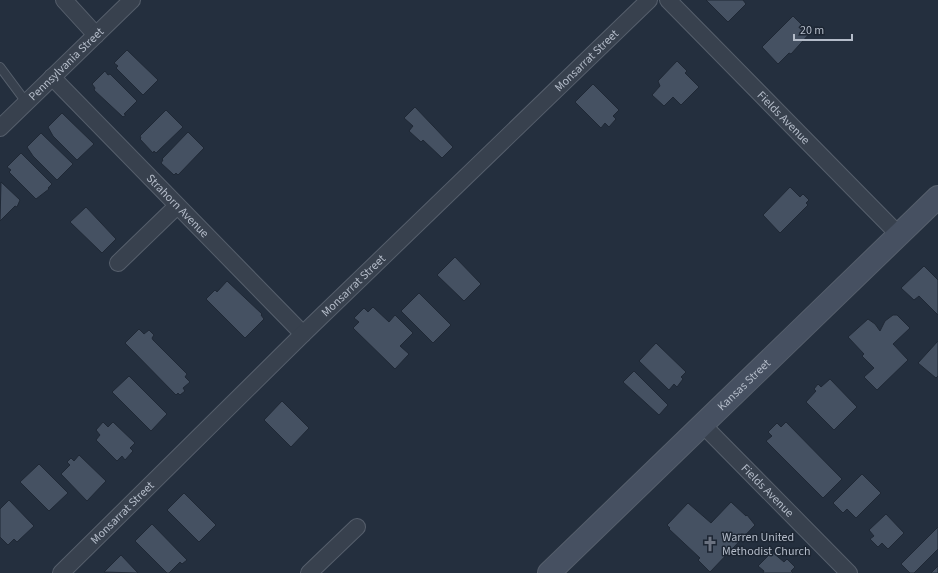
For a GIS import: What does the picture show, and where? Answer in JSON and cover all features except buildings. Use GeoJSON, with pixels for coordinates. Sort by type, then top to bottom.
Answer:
{"type":"FeatureCollection","features":[{"type":"Feature","properties":{"kind":"street"},"geometry":{"type":"LineString","coordinates":[[64,0],[96,35]]}},
{"type":"Feature","properties":{"kind":"street","name":"Pennsylvania Street"},"geometry":{"type":"LineString","coordinates":[[2,120],[26,102],[132,0]]}},
{"type":"Feature","properties":{"kind":"street","name":"Monsarrat Street"},"geometry":{"type":"LineString","coordinates":[[61,573],[303,334],[649,0]]}},
{"type":"Feature","properties":{"kind":"street","name":"Fields Avenue"},"geometry":{"type":"LineString","coordinates":[[668,0],[899,235]]}},
{"type":"Feature","properties":{"kind":"street","name":"Strahorn Avenue"},"geometry":{"type":"LineString","coordinates":[[52,77],[303,334]]}},
{"type":"Feature","properties":{"kind":"street","name":"Kansas Street"},"geometry":{"type":"LineString","coordinates":[[549,573],[938,197]]}},
{"type":"Feature","properties":{"kind":"street"},"geometry":{"type":"LineString","coordinates":[[118,263],[177,206]]}},
{"type":"Feature","properties":{"kind":"street","name":"Fields Avenue"},"geometry":{"type":"LineString","coordinates":[[703,425],[849,573]]}},
{"type":"Feature","properties":{"kind":"street"},"geometry":{"type":"LineString","coordinates":[[309,573],[357,527]]}},
{"type":"Feature","properties":{"kind":"lane"},"geometry":{"type":"LineString","coordinates":[[0,67],[26,102]]}},
{"type":"Feature","properties":{"kind":"place","name":"Warren United Methodist Church"},"geometry":{"type":"Point","coordinates":[710,544]}}]}
